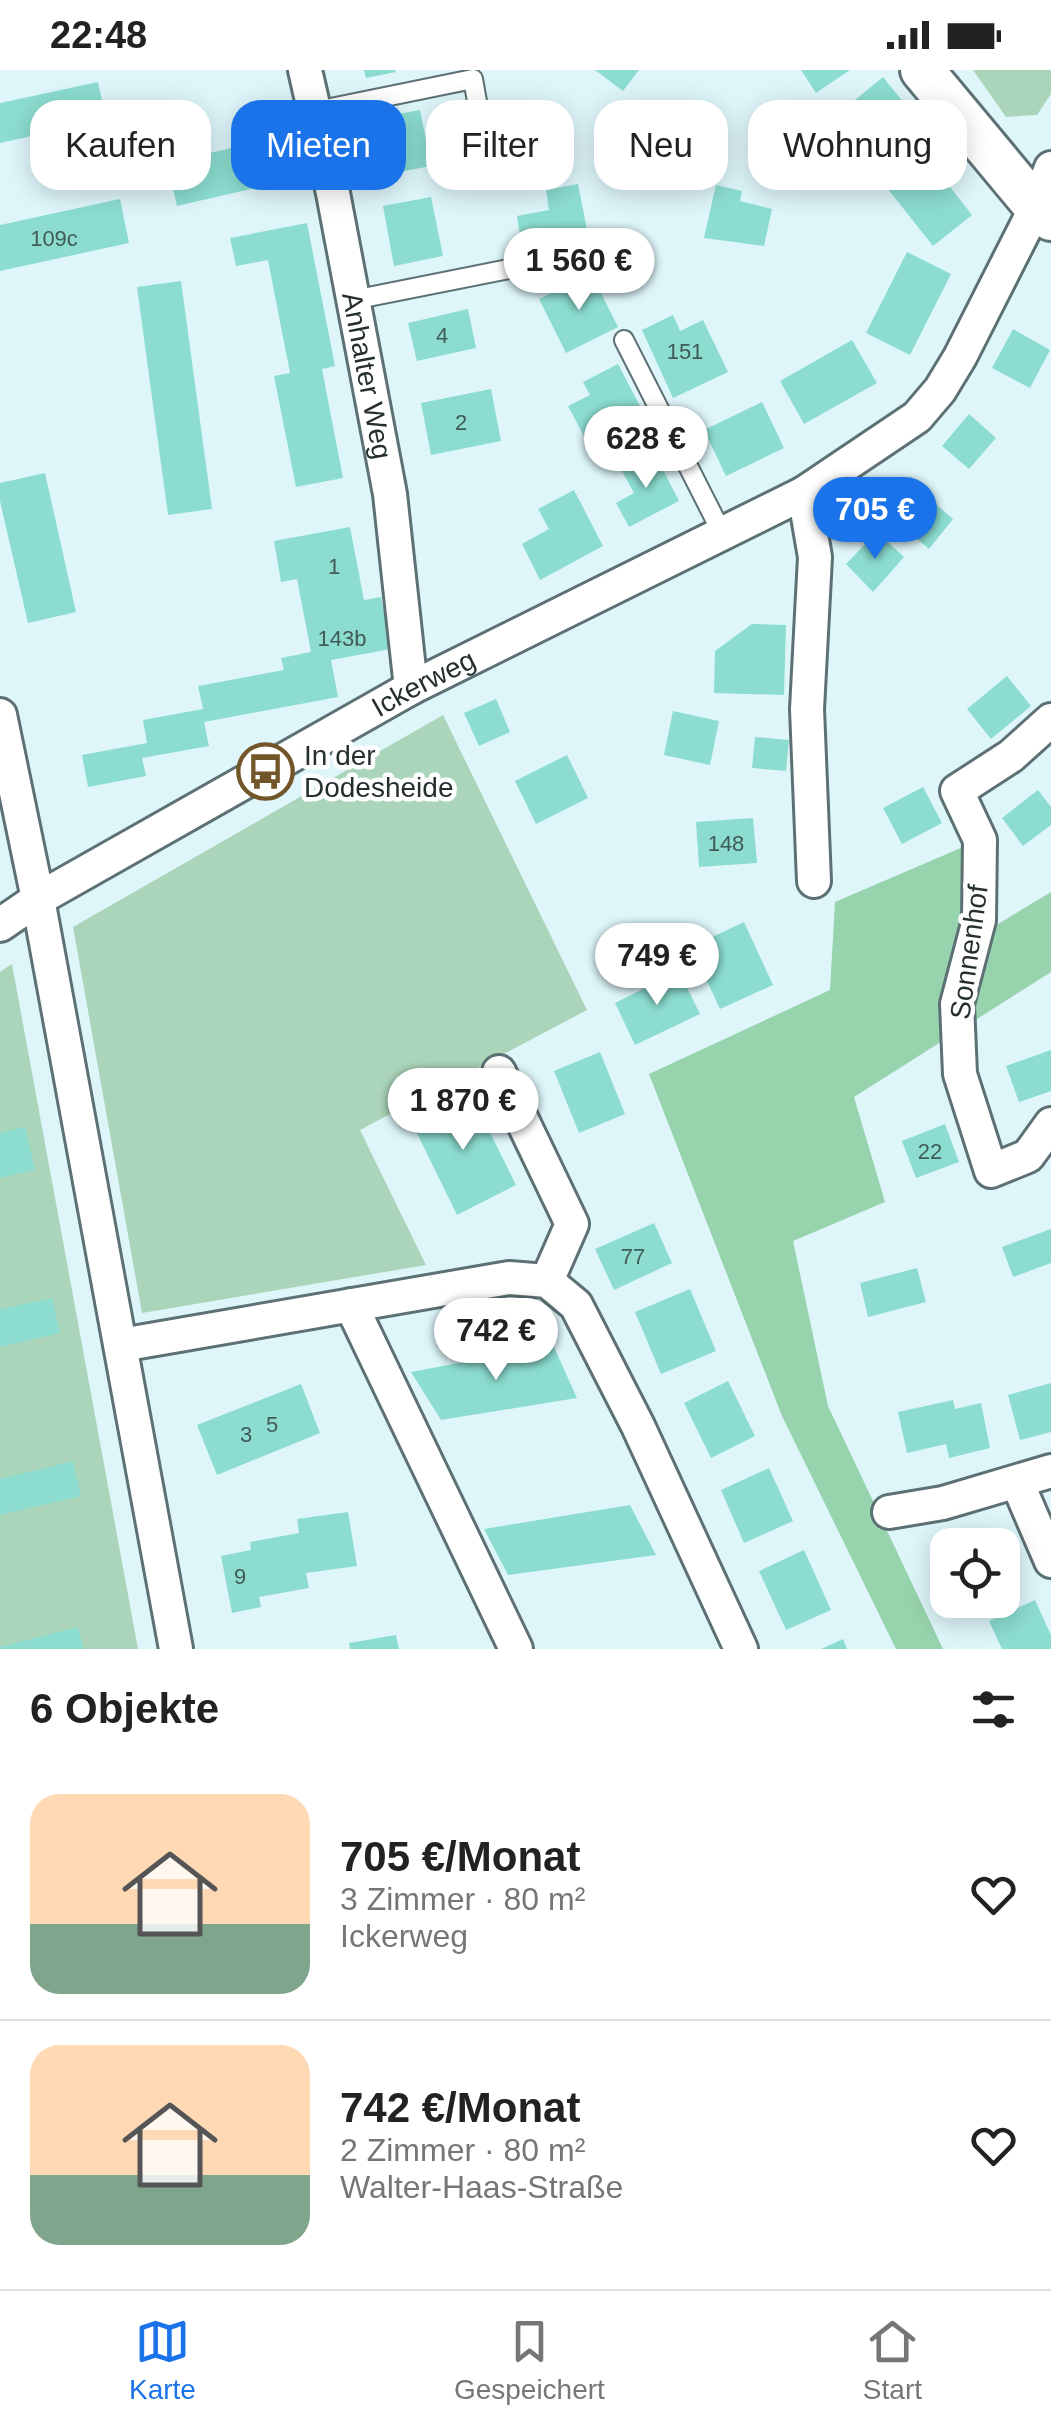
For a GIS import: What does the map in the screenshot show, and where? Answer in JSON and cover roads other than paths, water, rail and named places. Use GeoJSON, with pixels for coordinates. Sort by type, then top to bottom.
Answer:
{"type":"FeatureCollection","features":[{"type":"Feature","properties":{"kind":"street","name":"Anhalter Weg"},"geometry":{"type":"LineString","coordinates":[[305,70],[313,100]]}},
{"type":"Feature","properties":{"kind":"street"},"geometry":{"type":"LineString","coordinates":[[922,70],[1043,213]]}},
{"type":"Feature","properties":{"kind":"street","name":"Ickerweg"},"geometry":{"type":"LineString","coordinates":[[0,925],[38,899],[410,688],[804,493],[917,417],[940,390],[1043,213],[1051,168]]}},
{"type":"Feature","properties":{"kind":"street","name":"Anhalter Weg"},"geometry":{"type":"LineString","coordinates":[[331,190],[390,494],[410,688]]}},
{"type":"Feature","properties":{"kind":"street"},"geometry":{"type":"LineString","coordinates":[[804,493],[814,557],[806,709],[814,881]]}},
{"type":"Feature","properties":{"kind":"street"},"geometry":{"type":"LineString","coordinates":[[0,715],[10,810],[38,899],[176,1649]]}},
{"type":"Feature","properties":{"kind":"street","name":"Sonnenhof"},"geometry":{"type":"LineString","coordinates":[[1051,720],[1011,756],[957,791],[980,840],[979,920],[957,1004],[960,1074],[991,1171],[1028,1156],[1051,1124]]}},
{"type":"Feature","properties":{"kind":"street"},"geometry":{"type":"LineString","coordinates":[[499,1072],[572,1224],[547,1281]]}},
{"type":"Feature","properties":{"kind":"street"},"geometry":{"type":"LineString","coordinates":[[120,1345],[510,1278],[547,1281],[576,1305],[646,1443],[740,1649]]}},
{"type":"Feature","properties":{"kind":"street"},"geometry":{"type":"LineString","coordinates":[[351,1306],[516,1649]]}},
{"type":"Feature","properties":{"kind":"street"},"geometry":{"type":"LineString","coordinates":[[889,1512],[944,1503],[1051,1471]]}},
{"type":"Feature","properties":{"kind":"street"},"geometry":{"type":"LineString","coordinates":[[1017,1482],[1051,1561]]}},
{"type":"Feature","properties":{"kind":"lane"},"geometry":{"type":"LineString","coordinates":[[370,100],[473,79],[477,100]]}},
{"type":"Feature","properties":{"kind":"lane"},"geometry":{"type":"LineString","coordinates":[[353,300],[519,266]]}},
{"type":"Feature","properties":{"kind":"lane"},"geometry":{"type":"LineString","coordinates":[[624,340],[722,532]]}},
{"type":"Feature","properties":{"kind":"place","name":"In der Dodesheide"},"geometry":{"type":"Point","coordinates":[265,771]}}]}
